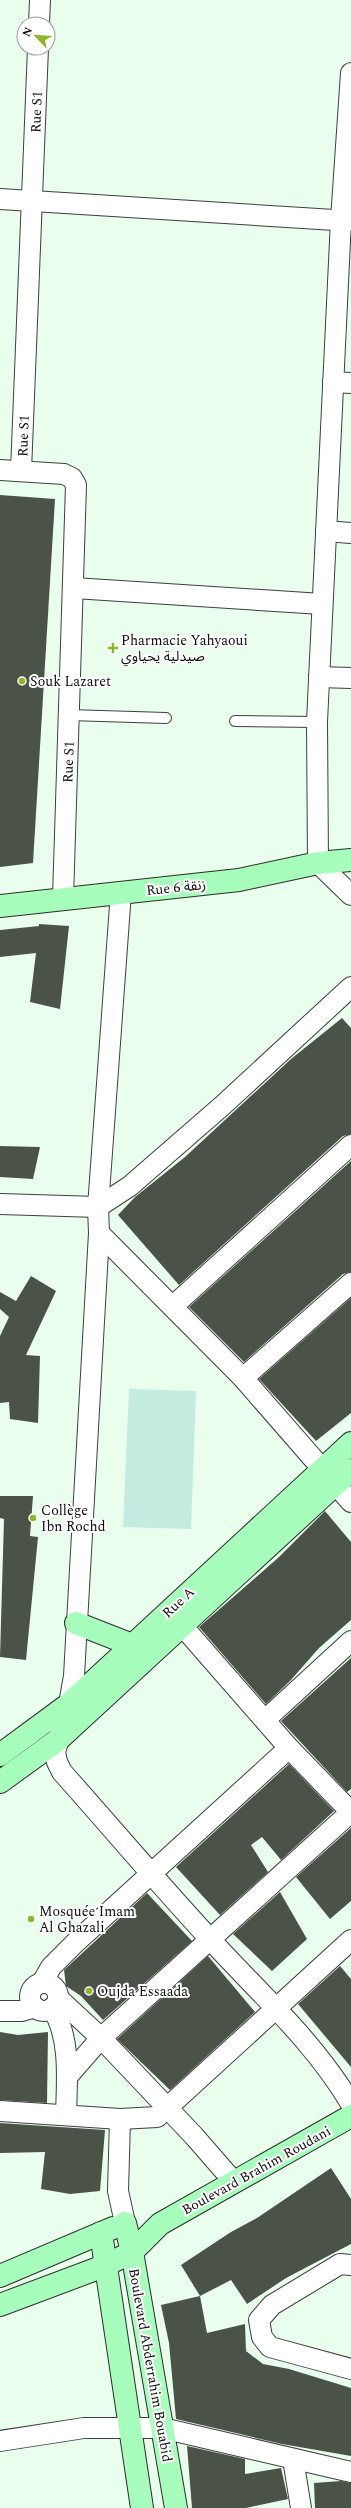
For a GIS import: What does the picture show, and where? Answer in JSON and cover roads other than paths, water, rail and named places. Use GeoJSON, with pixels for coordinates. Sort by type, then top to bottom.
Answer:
{"type":"FeatureCollection","features":[{"type":"Feature","properties":{"kind":"main road","name":"Rue 6 زنقة"},"geometry":{"type":"LineString","coordinates":[[0,906],[239,880],[318,863],[351,860]]}},
{"type":"Feature","properties":{"kind":"main road","name":"Rue A"},"geometry":{"type":"LineString","coordinates":[[0,1782],[58,1740],[176,1618],[337,1475],[351,1443]]}},
{"type":"Feature","properties":{"kind":"main road","name":"Rue A"},"geometry":{"type":"LineString","coordinates":[[0,1755],[69,1704],[132,1645],[176,1618]]}},
{"type":"Feature","properties":{"kind":"main road"},"geometry":{"type":"LineString","coordinates":[[76,1623],[132,1645]]}},
{"type":"Feature","properties":{"kind":"main road","name":"Boulevard Brahim Roudani"},"geometry":{"type":"LineString","coordinates":[[0,2305],[104,2266],[132,2252],[160,2224],[351,2116]]}},
{"type":"Feature","properties":{"kind":"main road"},"geometry":{"type":"LineString","coordinates":[[0,2276],[125,2222],[160,2224]]}},
{"type":"Feature","properties":{"kind":"main road","name":"Boulevard Abderrahim Bouabid"},"geometry":{"type":"LineString","coordinates":[[125,2222],[132,2252],[176,2508]]}},
{"type":"Feature","properties":{"kind":"main road","name":"Boulevard Abderrahim Bouabid"},"geometry":{"type":"LineString","coordinates":[[101,2233],[104,2266],[142,2508]]}},
{"type":"Feature","properties":{"kind":"street"},"geometry":{"type":"LineString","coordinates":[[39,16],[40,0]]}},
{"type":"Feature","properties":{"kind":"street","name":"Rue S1"},"geometry":{"type":"LineString","coordinates":[[38,56],[21,471],[64,474],[72,478],[76,485],[74,588],[63,898]]}},
{"type":"Feature","properties":{"kind":"street"},"geometry":{"type":"LineString","coordinates":[[351,73],[342,383],[326,531],[317,722],[318,863],[351,895]]}},
{"type":"Feature","properties":{"kind":"street"},"geometry":{"type":"LineString","coordinates":[[0,199],[346,221]]}},
{"type":"Feature","properties":{"kind":"street"},"geometry":{"type":"LineString","coordinates":[[0,470],[21,471]]}},
{"type":"Feature","properties":{"kind":"street"},"geometry":{"type":"LineString","coordinates":[[326,531],[351,532]]}},
{"type":"Feature","properties":{"kind":"street"},"geometry":{"type":"LineString","coordinates":[[74,588],[322,604]]}},
{"type":"Feature","properties":{"kind":"street"},"geometry":{"type":"LineString","coordinates":[[319,677],[351,678]]}},
{"type":"Feature","properties":{"kind":"street"},"geometry":{"type":"LineString","coordinates":[[121,892],[98,1207],[99,1233],[74,1676],[69,1704],[55,1752],[57,1762],[62,1772],[210,1939],[277,2007],[330,2074],[351,2104]]}},
{"type":"Feature","properties":{"kind":"street"},"geometry":{"type":"LineString","coordinates":[[0,1204],[98,1207],[130,1186],[348,996]]}},
{"type":"Feature","properties":{"kind":"street"},"geometry":{"type":"LineString","coordinates":[[173,1306],[351,1145]]}},
{"type":"Feature","properties":{"kind":"street"},"geometry":{"type":"LineString","coordinates":[[99,1233],[173,1306],[337,1475],[351,1502]]}},
{"type":"Feature","properties":{"kind":"street"},"geometry":{"type":"LineString","coordinates":[[243,1378],[351,1283]]}},
{"type":"Feature","properties":{"kind":"street"},"geometry":{"type":"LineString","coordinates":[[67,2076],[101,2038],[351,1812],[289,1748],[176,1618]]}},
{"type":"Feature","properties":{"kind":"street"},"geometry":{"type":"LineString","coordinates":[[265,1720],[351,1641]]}},
{"type":"Feature","properties":{"kind":"street"},"geometry":{"type":"LineString","coordinates":[[66,2114],[67,2076],[60,2024],[48,2004],[53,1986],[42,1983],[51,1967],[76,1942],[153,1874],[289,1748]]}},
{"type":"Feature","properties":{"kind":"street"},"geometry":{"type":"LineString","coordinates":[[0,2111],[66,2114],[120,2119],[157,2117],[168,2109],[351,1940]]}},
{"type":"Feature","properties":{"kind":"street"},"geometry":{"type":"LineString","coordinates":[[0,2011],[22,2011],[48,2004],[101,2038],[234,2182]]}},
{"type":"Feature","properties":{"kind":"street"},"geometry":{"type":"LineString","coordinates":[[120,2119],[118,2191],[125,2222]]}},
{"type":"Feature","properties":{"kind":"street"},"geometry":{"type":"LineString","coordinates":[[351,2265],[340,2264],[272,2305],[259,2320],[262,2337],[270,2347],[351,2369]]}},
{"type":"Feature","properties":{"kind":"street"},"geometry":{"type":"LineString","coordinates":[[0,2440],[84,2428],[162,2428],[351,2472]]}},
{"type":"Feature","properties":{"kind":"street"},"geometry":{"type":"LineString","coordinates":[[293,2459],[301,2508]]}},
{"type":"Feature","properties":{"kind":"lane"},"geometry":{"type":"LineString","coordinates":[[69,715],[166,718]]}},
{"type":"Feature","properties":{"kind":"lane"},"geometry":{"type":"LineString","coordinates":[[235,721],[317,722]]}},
{"type":"Feature","properties":{"kind":"place","name":"Pharmacie Yahyaoui صيدلية يحياوي"},"geometry":{"type":"Point","coordinates":[113,648]}},
{"type":"Feature","properties":{"kind":"place","name":"Souk Lazaret"},"geometry":{"type":"Point","coordinates":[22,681]}},
{"type":"Feature","properties":{"kind":"place","name":"Collège Ibn Rochd"},"geometry":{"type":"Point","coordinates":[33,1518]}},
{"type":"Feature","properties":{"kind":"place","name":"Mosquée Imam Al Ghazali"},"geometry":{"type":"Point","coordinates":[31,1919]}},
{"type":"Feature","properties":{"kind":"place","name":"Oujda Essaada"},"geometry":{"type":"Point","coordinates":[89,1991]}}]}
